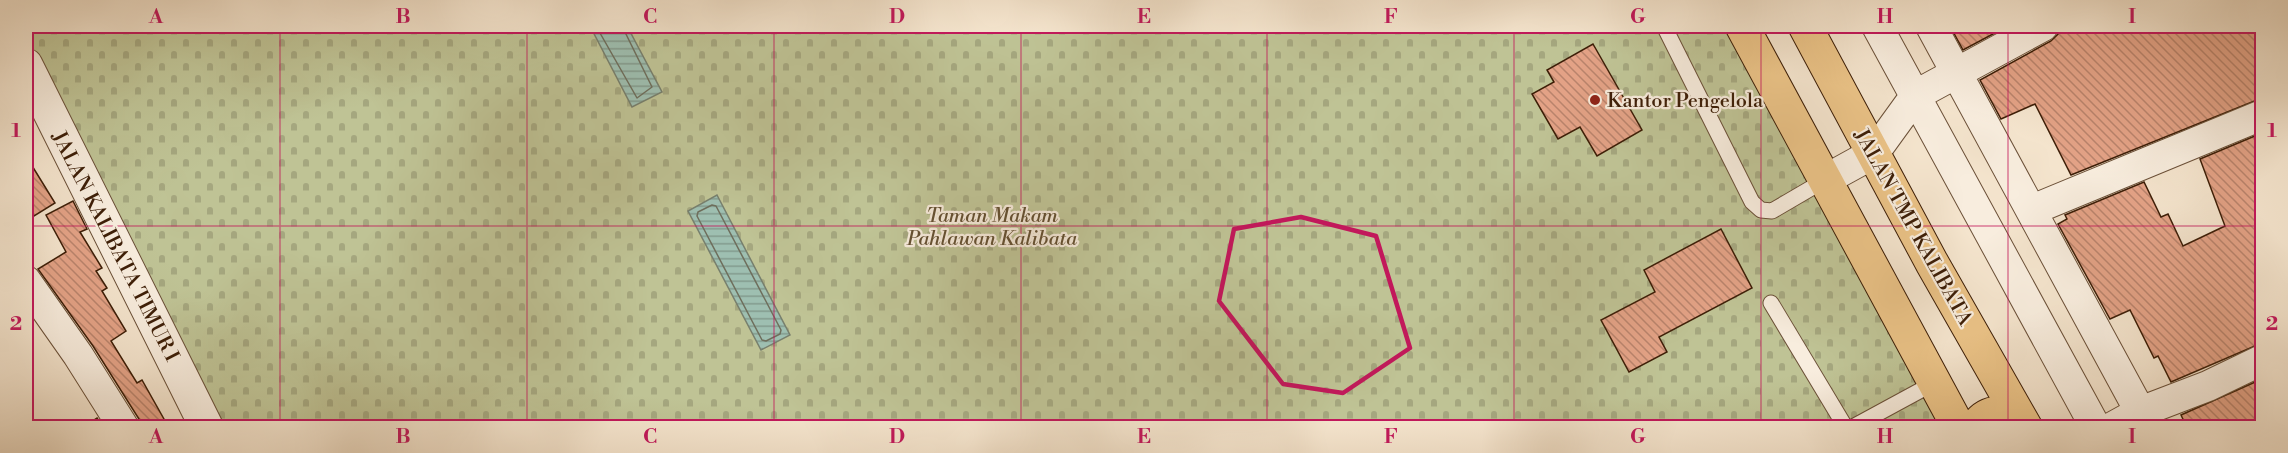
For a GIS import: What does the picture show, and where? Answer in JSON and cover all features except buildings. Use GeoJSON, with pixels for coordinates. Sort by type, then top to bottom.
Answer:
{"type":"FeatureCollection","features":[{"type":"Feature","properties":{"kind":"main road"},"geometry":{"type":"LineString","coordinates":[[1742,26],[1959,428]]}},
{"type":"Feature","properties":{"kind":"main road","name":"JALAN TMP KALIBATA"},"geometry":{"type":"LineString","coordinates":[[1805,26],[1932,263],[2022,422]]}},
{"type":"Feature","properties":{"kind":"main road"},"geometry":{"type":"LineString","coordinates":[[1975,428],[1982,418],[2000,411],[2022,422]]}},
{"type":"Feature","properties":{"kind":"street"},"geometry":{"type":"LineString","coordinates":[[1877,26],[2096,428]]}},
{"type":"Feature","properties":{"kind":"street"},"geometry":{"type":"LineString","coordinates":[[1931,26],[1957,70],[2144,420]]}},
{"type":"Feature","properties":{"kind":"street"},"geometry":{"type":"LineString","coordinates":[[1825,180],[1874,153],[1916,95],[1957,70],[2043,26]]}},
{"type":"Feature","properties":{"kind":"street","name":"JALAN KALIBATA TIMUR I"},"geometry":{"type":"LineString","coordinates":[[26,65],[207,428]]}},
{"type":"Feature","properties":{"kind":"street"},"geometry":{"type":"LineString","coordinates":[[2032,210],[2262,115]]}},
{"type":"Feature","properties":{"kind":"street"},"geometry":{"type":"LineString","coordinates":[[26,281],[78,355],[124,428]]}},
{"type":"Feature","properties":{"kind":"street"},"geometry":{"type":"LineString","coordinates":[[2111,428],[2144,420],[2262,360]]}},
{"type":"Feature","properties":{"kind":"lane"},"geometry":{"type":"LineString","coordinates":[[1664,26],[1752,202],[1761,210],[1772,211],[1825,180]]}},
{"type":"Feature","properties":{"kind":"lane"},"geometry":{"type":"LineString","coordinates":[[1771,303],[1846,428]]}},
{"type":"Feature","properties":{"kind":"lane"},"geometry":{"type":"LineString","coordinates":[[1851,428],[1934,383]]}},
{"type":"Feature","properties":{"kind":"highlighted area"},"geometry":{"type":"Polygon","coordinates":[[[1301,217],[1376,236],[1410,348],[1343,393],[1283,384],[1219,301],[1234,229],[1301,217]]]}},
{"type":"Feature","properties":{"kind":"green space","name":"Taman Makam Pahlawan Kalibata"},"geometry":{"type":"Polygon","coordinates":[[[26,26],[1743,26],[1959,427],[206,427],[26,65],[26,26]]]}},
{"type":"Feature","properties":{"kind":"water"},"geometry":{"type":"Polygon","coordinates":[[[590,26],[627,26],[662,92],[632,107],[590,26]]]}},
{"type":"Feature","properties":{"kind":"water"},"geometry":{"type":"Polygon","coordinates":[[[717,195],[790,335],[761,350],[688,211],[717,195]]]}},
{"type":"Feature","properties":{"kind":"place","name":"Kantor Pengelola"},"geometry":{"type":"Point","coordinates":[1595,100]}}]}
